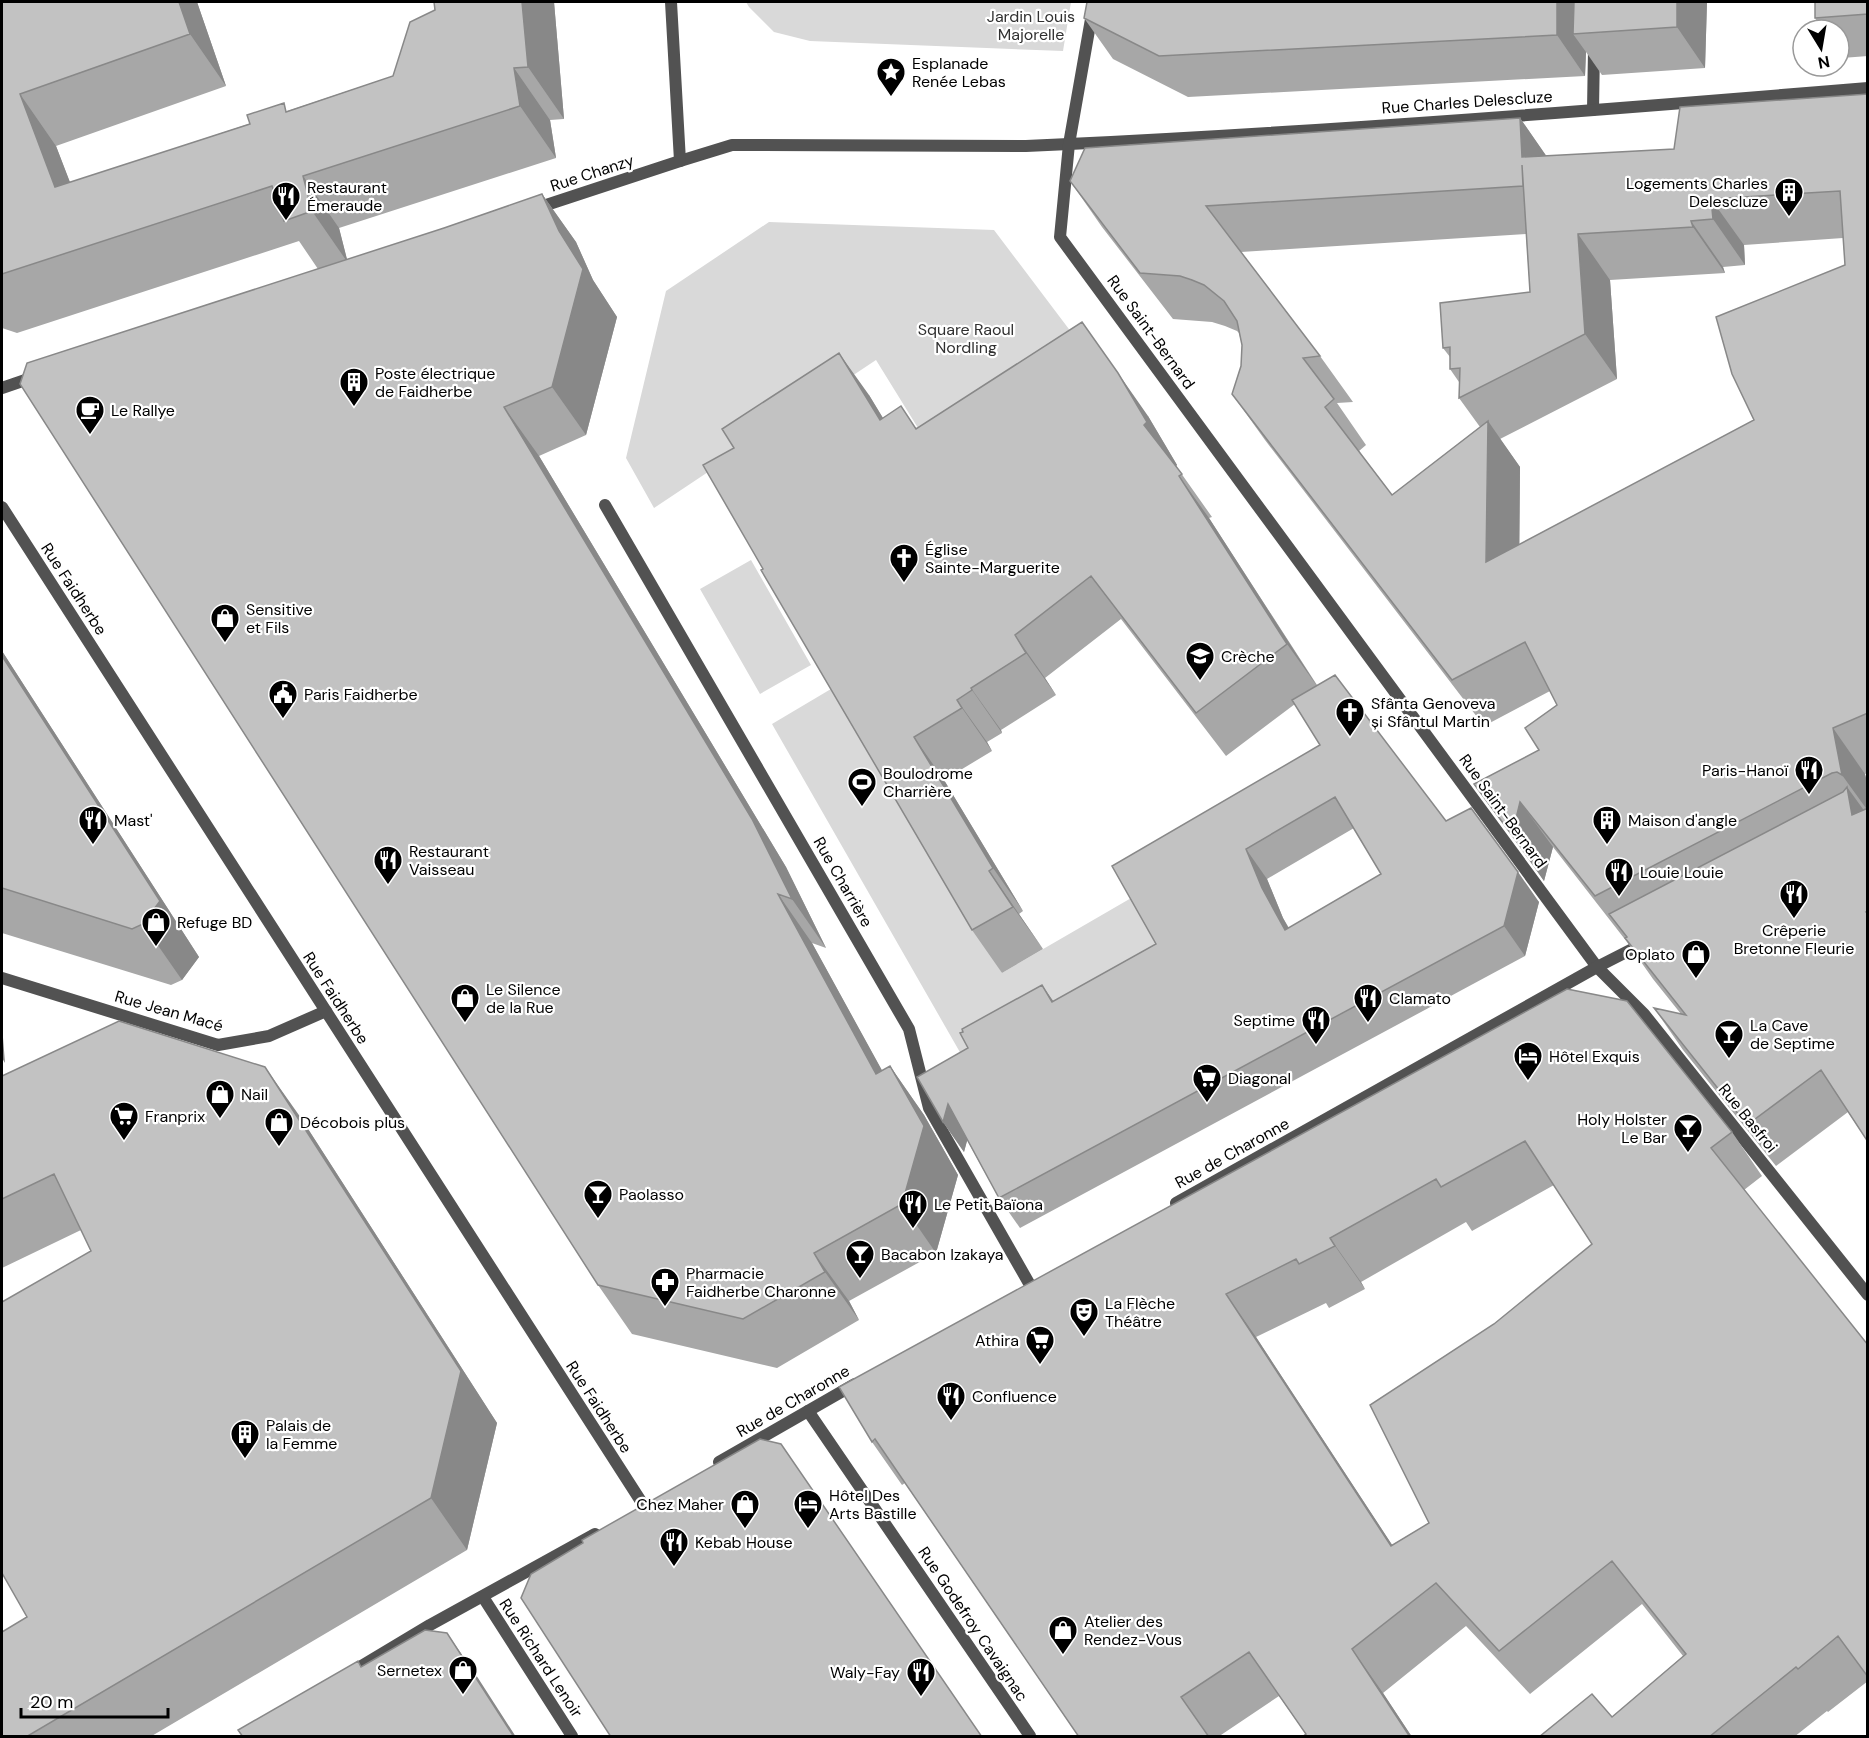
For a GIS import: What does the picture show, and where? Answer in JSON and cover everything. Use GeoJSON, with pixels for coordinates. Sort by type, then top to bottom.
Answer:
{"type":"FeatureCollection","features":[{"type":"Feature","properties":{"kind":"street"},"geometry":{"type":"LineString","coordinates":[[671,2],[680,161],[732,145],[1044,146],[1069,144]]}},
{"type":"Feature","properties":{"kind":"street","name":"Rue Saint-Bernard"},"geometry":{"type":"LineString","coordinates":[[1094,2],[1069,144],[1060,237],[1597,967]]}},
{"type":"Feature","properties":{"kind":"street"},"geometry":{"type":"LineString","coordinates":[[1593,111],[1594,38]]}},
{"type":"Feature","properties":{"kind":"street","name":"Rue Charles Delescluze"},"geometry":{"type":"LineString","coordinates":[[1069,144],[1593,111],[1868,88]]}},
{"type":"Feature","properties":{"kind":"street","name":"Rue Chanzy"},"geometry":{"type":"LineString","coordinates":[[520,214],[680,161]]}},
{"type":"Feature","properties":{"kind":"street"},"geometry":{"type":"LineString","coordinates":[[2,388],[44,374]]}},
{"type":"Feature","properties":{"kind":"street","name":"Rue Charrière"},"geometry":{"type":"LineString","coordinates":[[605,505],[909,1029],[930,1108],[1031,1285]]}},
{"type":"Feature","properties":{"kind":"street","name":"Rue Faidherbe"},"geometry":{"type":"LineString","coordinates":[[2,507],[644,1506]]}},
{"type":"Feature","properties":{"kind":"street","name":"Rue de Charonne"},"geometry":{"type":"LineString","coordinates":[[1166,1209],[1597,967],[1662,934]]}},
{"type":"Feature","properties":{"kind":"street","name":"Rue Basfroi"},"geometry":{"type":"LineString","coordinates":[[1597,967],[1644,1014],[1868,1295]]}},
{"type":"Feature","properties":{"kind":"street","name":"Rue Jean Macé"},"geometry":{"type":"LineString","coordinates":[[2,978],[218,1045],[269,1036],[326,1011]]}},
{"type":"Feature","properties":{"kind":"street"},"geometry":{"type":"LineString","coordinates":[[143,1039],[163,1029]]}},
{"type":"Feature","properties":{"kind":"street","name":"Rue de Charonne"},"geometry":{"type":"LineString","coordinates":[[705,1470],[867,1378]]}},
{"type":"Feature","properties":{"kind":"street","name":"Rue Godefroy Cavaignac"},"geometry":{"type":"LineString","coordinates":[[808,1411],[1030,1737]]}},
{"type":"Feature","properties":{"kind":"street"},"geometry":{"type":"LineString","coordinates":[[337,1681],[430,1625],[603,1529]]}},
{"type":"Feature","properties":{"kind":"street","name":"Rue Richard Lenoir"},"geometry":{"type":"LineString","coordinates":[[483,1597],[572,1737]]}},
{"type":"Feature","properties":{"kind":"green space","name":"Jardin Louis Majorelle"},"geometry":{"type":"Polygon","coordinates":[[[746,2],[1071,2],[1063,51],[810,41],[774,32],[746,2]]]}},
{"type":"Feature","properties":{"kind":"green space","name":"Square Raoul Nordling"},"geometry":{"type":"Polygon","coordinates":[[[769,222],[994,230],[1093,361],[931,449],[876,360],[654,508],[626,458],[666,291],[769,222]]]}},
{"type":"Feature","properties":{"kind":"green space"},"geometry":{"type":"Polygon","coordinates":[[[751,560],[811,665],[760,694],[700,589],[751,560]]]}},
{"type":"Feature","properties":{"kind":"green space","name":"Boulodrome Charrière"},"geometry":{"type":"Polygon","coordinates":[[[836,686],[1002,973],[1145,890],[1180,954],[977,1082],[772,724],[836,686]]]}},
{"type":"Feature","properties":{"kind":"building"},"geometry":{"type":"Polygon","coordinates":[[[2,2],[179,2],[190,34],[20,94],[55,187],[250,124],[247,115],[284,103],[286,112],[393,76],[410,22],[435,10],[434,2],[522,2],[528,67],[514,68],[520,106],[303,176],[312,211],[284,221],[272,186],[2,274],[2,2]]]}},
{"type":"Feature","properties":{"kind":"building"},"geometry":{"type":"Polygon","coordinates":[[[1087,2],[1557,2],[1557,35],[1159,56],[1084,18],[1087,2]]]}},
{"type":"Feature","properties":{"kind":"building"},"geometry":{"type":"Polygon","coordinates":[[[1574,2],[1677,2],[1677,27],[1573,34],[1574,2]]]}},
{"type":"Feature","properties":{"kind":"building"},"geometry":{"type":"Polygon","coordinates":[[[1815,2],[1868,2],[1868,14],[1815,18],[1815,2]]]}},
{"type":"Feature","properties":{"kind":"building"},"geometry":{"type":"Polygon","coordinates":[[[1868,94],[1868,713],[1833,728],[1842,775],[1837,772],[1832,773],[1595,896],[1520,802],[1512,835],[1474,784],[1539,750],[1525,728],[1557,705],[1525,642],[1452,680],[1232,394],[1241,366],[1242,345],[1237,321],[1224,301],[1204,285],[1180,276],[1140,273],[1070,181],[1085,148],[1520,118],[1522,157],[1674,149],[1680,107],[1868,94]],[[1522,165],[1523,186],[1206,206],[1320,356],[1303,358],[1334,399],[1325,407],[1392,495],[1488,421],[1486,562],[1754,420],[1732,374],[1716,317],[1845,265],[1840,191],[1711,199],[1713,219],[1691,221],[1693,227],[1578,234],[1585,334],[1459,398],[1460,368],[1450,369],[1450,347],[1443,348],[1440,303],[1530,292],[1522,165]]]}},
{"type":"Feature","properties":{"kind":"building"},"geometry":{"type":"Polygon","coordinates":[[[542,194],[559,231],[583,269],[552,387],[504,407],[752,819],[792,899],[778,894],[876,1074],[890,1066],[924,1126],[902,1204],[814,1253],[825,1272],[743,1319],[598,1285],[20,384],[27,363],[542,194]]]}},
{"type":"Feature","properties":{"kind":"building"},"geometry":{"type":"Polygon","coordinates":[[[1082,322],[1118,373],[1147,422],[1144,425],[1182,474],[1179,476],[1287,644],[1196,713],[1091,576],[1015,635],[1026,653],[971,688],[972,690],[957,700],[962,708],[914,737],[993,868],[989,871],[1013,907],[972,930],[761,570],[763,569],[703,465],[734,448],[722,429],[839,353],[880,420],[901,406],[916,429],[1082,322]]]}},
{"type":"Feature","properties":{"kind":"building"},"geometry":{"type":"Polygon","coordinates":[[[2,656],[160,901],[143,924],[132,929],[2,888],[2,656]]]}},
{"type":"Feature","properties":{"kind":"building"},"geometry":{"type":"Polygon","coordinates":[[[1335,675],[1446,821],[1471,808],[1518,872],[1504,926],[999,1198],[948,1104],[943,1122],[917,1077],[968,1048],[960,1033],[963,1032],[962,1029],[1042,985],[1052,1002],[1156,944],[1112,866],[1320,745],[1292,700],[1335,675]],[[1335,797],[1246,849],[1262,888],[1285,930],[1381,874],[1335,797]]]}},
{"type":"Feature","properties":{"kind":"building"},"geometry":{"type":"Polygon","coordinates":[[[1847,787],[1852,815],[1868,808],[1868,911],[1866,912],[1868,914],[1868,1142],[1821,1070],[1747,1125],[1654,1008],[1686,1015],[1625,938],[1627,937],[1609,914],[1843,792],[1847,787]]]}},
{"type":"Feature","properties":{"kind":"building"},"geometry":{"type":"Polygon","coordinates":[[[1567,989],[1627,1001],[1732,1132],[1711,1148],[1868,1345],[1868,1677],[1838,1636],[1709,1737],[1539,1737],[1592,1694],[1612,1717],[1686,1654],[1612,1561],[1499,1651],[1436,1583],[1352,1649],[1410,1737],[1302,1737],[1306,1734],[1249,1652],[1181,1697],[1209,1737],[1079,1737],[875,1439],[872,1442],[839,1387],[1567,989]],[[1525,1141],[1441,1187],[1436,1179],[1330,1238],[1335,1246],[1299,1264],[1296,1259],[1226,1294],[1391,1546],[1429,1523],[1370,1405],[1494,1324],[1592,1244],[1525,1141]]]}},
{"type":"Feature","properties":{"kind":"building","name":"Palais de la Femme"},"geometry":{"type":"Polygon","coordinates":[[[119,1021],[265,1067],[461,1371],[431,1498],[26,1737],[2,1737],[2,1632],[27,1617],[2,1573],[2,1302],[91,1251],[54,1174],[2,1199],[2,1076],[119,1021]]]}},
{"type":"Feature","properties":{"kind":"building"},"geometry":{"type":"Polygon","coordinates":[[[760,1439],[781,1444],[982,1737],[611,1737],[521,1598],[531,1574],[583,1543],[582,1540],[760,1439]]]}},
{"type":"Feature","properties":{"kind":"building"},"geometry":{"type":"Polygon","coordinates":[[[425,1630],[447,1633],[514,1737],[243,1737],[238,1730],[358,1661],[361,1667],[425,1630]]]}},
{"type":"Feature","properties":{"kind":"place","name":"Esplanade Renée Lebas"},"geometry":{"type":"Point","coordinates":[891,98]}},
{"type":"Feature","properties":{"kind":"place","name":"Logements Charles Delescluze"},"geometry":{"type":"Point","coordinates":[1789,218]}},
{"type":"Feature","properties":{"kind":"place","name":"Restaurant Émeraude"},"geometry":{"type":"Point","coordinates":[286,222]}},
{"type":"Feature","properties":{"kind":"place","name":"Poste électrique de Faidherbe"},"geometry":{"type":"Point","coordinates":[354,408]}},
{"type":"Feature","properties":{"kind":"place","name":"Le Rallye"},"geometry":{"type":"Point","coordinates":[90,436]}},
{"type":"Feature","properties":{"kind":"place","name":"Église Sainte-Marguerite"},"geometry":{"type":"Point","coordinates":[904,584]}},
{"type":"Feature","properties":{"kind":"place","name":"Sensitive et Fils"},"geometry":{"type":"Point","coordinates":[225,644]}},
{"type":"Feature","properties":{"kind":"place","name":"Crèche"},"geometry":{"type":"Point","coordinates":[1200,682]}},
{"type":"Feature","properties":{"kind":"place","name":"Paris Faidherbe"},"geometry":{"type":"Point","coordinates":[283,720]}},
{"type":"Feature","properties":{"kind":"place","name":"Sfânta Genoveva și Sfântul Martin"},"geometry":{"type":"Point","coordinates":[1350,738]}},
{"type":"Feature","properties":{"kind":"place","name":"Paris-Hanoï"},"geometry":{"type":"Point","coordinates":[1809,796]}},
{"type":"Feature","properties":{"kind":"place","name":"Boulodrome Charrière"},"geometry":{"type":"Point","coordinates":[862,808]}},
{"type":"Feature","properties":{"kind":"place","name":"Mast'"},"geometry":{"type":"Point","coordinates":[93,846]}},
{"type":"Feature","properties":{"kind":"place","name":"Maison d'angle"},"geometry":{"type":"Point","coordinates":[1607,846]}},
{"type":"Feature","properties":{"kind":"place","name":"Restaurant Vaisseau"},"geometry":{"type":"Point","coordinates":[388,886]}},
{"type":"Feature","properties":{"kind":"place","name":"Louie Louie"},"geometry":{"type":"Point","coordinates":[1619,898]}},
{"type":"Feature","properties":{"kind":"place","name":"Crêperie Bretonne Fleurie"},"geometry":{"type":"Point","coordinates":[1794,920]}},
{"type":"Feature","properties":{"kind":"place","name":"Refuge BD"},"geometry":{"type":"Point","coordinates":[156,948]}},
{"type":"Feature","properties":{"kind":"place","name":"Oplato"},"geometry":{"type":"Point","coordinates":[1696,980]}},
{"type":"Feature","properties":{"kind":"place","name":"Le Silence de la Rue"},"geometry":{"type":"Point","coordinates":[465,1024]}},
{"type":"Feature","properties":{"kind":"place","name":"Clamato"},"geometry":{"type":"Point","coordinates":[1368,1024]}},
{"type":"Feature","properties":{"kind":"place","name":"Septime"},"geometry":{"type":"Point","coordinates":[1316,1046]}},
{"type":"Feature","properties":{"kind":"place","name":"La Cave de Septime"},"geometry":{"type":"Point","coordinates":[1729,1060]}},
{"type":"Feature","properties":{"kind":"place","name":"Hôtel Exquis"},"geometry":{"type":"Point","coordinates":[1528,1082]}},
{"type":"Feature","properties":{"kind":"place","name":"Diagonal"},"geometry":{"type":"Point","coordinates":[1207,1104]}},
{"type":"Feature","properties":{"kind":"place","name":"Nail"},"geometry":{"type":"Point","coordinates":[220,1120]}},
{"type":"Feature","properties":{"kind":"place","name":"Franprix"},"geometry":{"type":"Point","coordinates":[124,1142]}},
{"type":"Feature","properties":{"kind":"place","name":"Décobois plus"},"geometry":{"type":"Point","coordinates":[279,1148]}},
{"type":"Feature","properties":{"kind":"place","name":"Holy Holster Le Bar"},"geometry":{"type":"Point","coordinates":[1688,1154]}},
{"type":"Feature","properties":{"kind":"place","name":"Paolasso"},"geometry":{"type":"Point","coordinates":[598,1220]}},
{"type":"Feature","properties":{"kind":"place","name":"Le Petit Baïona"},"geometry":{"type":"Point","coordinates":[913,1230]}},
{"type":"Feature","properties":{"kind":"place","name":"Bacabon Izakaya"},"geometry":{"type":"Point","coordinates":[860,1280]}},
{"type":"Feature","properties":{"kind":"place","name":"Pharmacie Faidherbe Charonne"},"geometry":{"type":"Point","coordinates":[665,1308]}},
{"type":"Feature","properties":{"kind":"place","name":"La Flèche Théâtre"},"geometry":{"type":"Point","coordinates":[1084,1338]}},
{"type":"Feature","properties":{"kind":"place","name":"Athira"},"geometry":{"type":"Point","coordinates":[1040,1366]}},
{"type":"Feature","properties":{"kind":"place","name":"Confluence"},"geometry":{"type":"Point","coordinates":[951,1422]}},
{"type":"Feature","properties":{"kind":"place","name":"Palais de la Femme"},"geometry":{"type":"Point","coordinates":[245,1460]}},
{"type":"Feature","properties":{"kind":"place","name":"Chez Maher"},"geometry":{"type":"Point","coordinates":[745,1530]}},
{"type":"Feature","properties":{"kind":"place","name":"Hôtel Des Arts Bastille"},"geometry":{"type":"Point","coordinates":[808,1530]}},
{"type":"Feature","properties":{"kind":"place","name":"Kebab House"},"geometry":{"type":"Point","coordinates":[674,1568]}},
{"type":"Feature","properties":{"kind":"place","name":"Atelier des Rendez-Vous"},"geometry":{"type":"Point","coordinates":[1063,1656]}},
{"type":"Feature","properties":{"kind":"place","name":"Sernetex"},"geometry":{"type":"Point","coordinates":[463,1696]}},
{"type":"Feature","properties":{"kind":"place","name":"Waly-Fay"},"geometry":{"type":"Point","coordinates":[921,1698]}}]}
